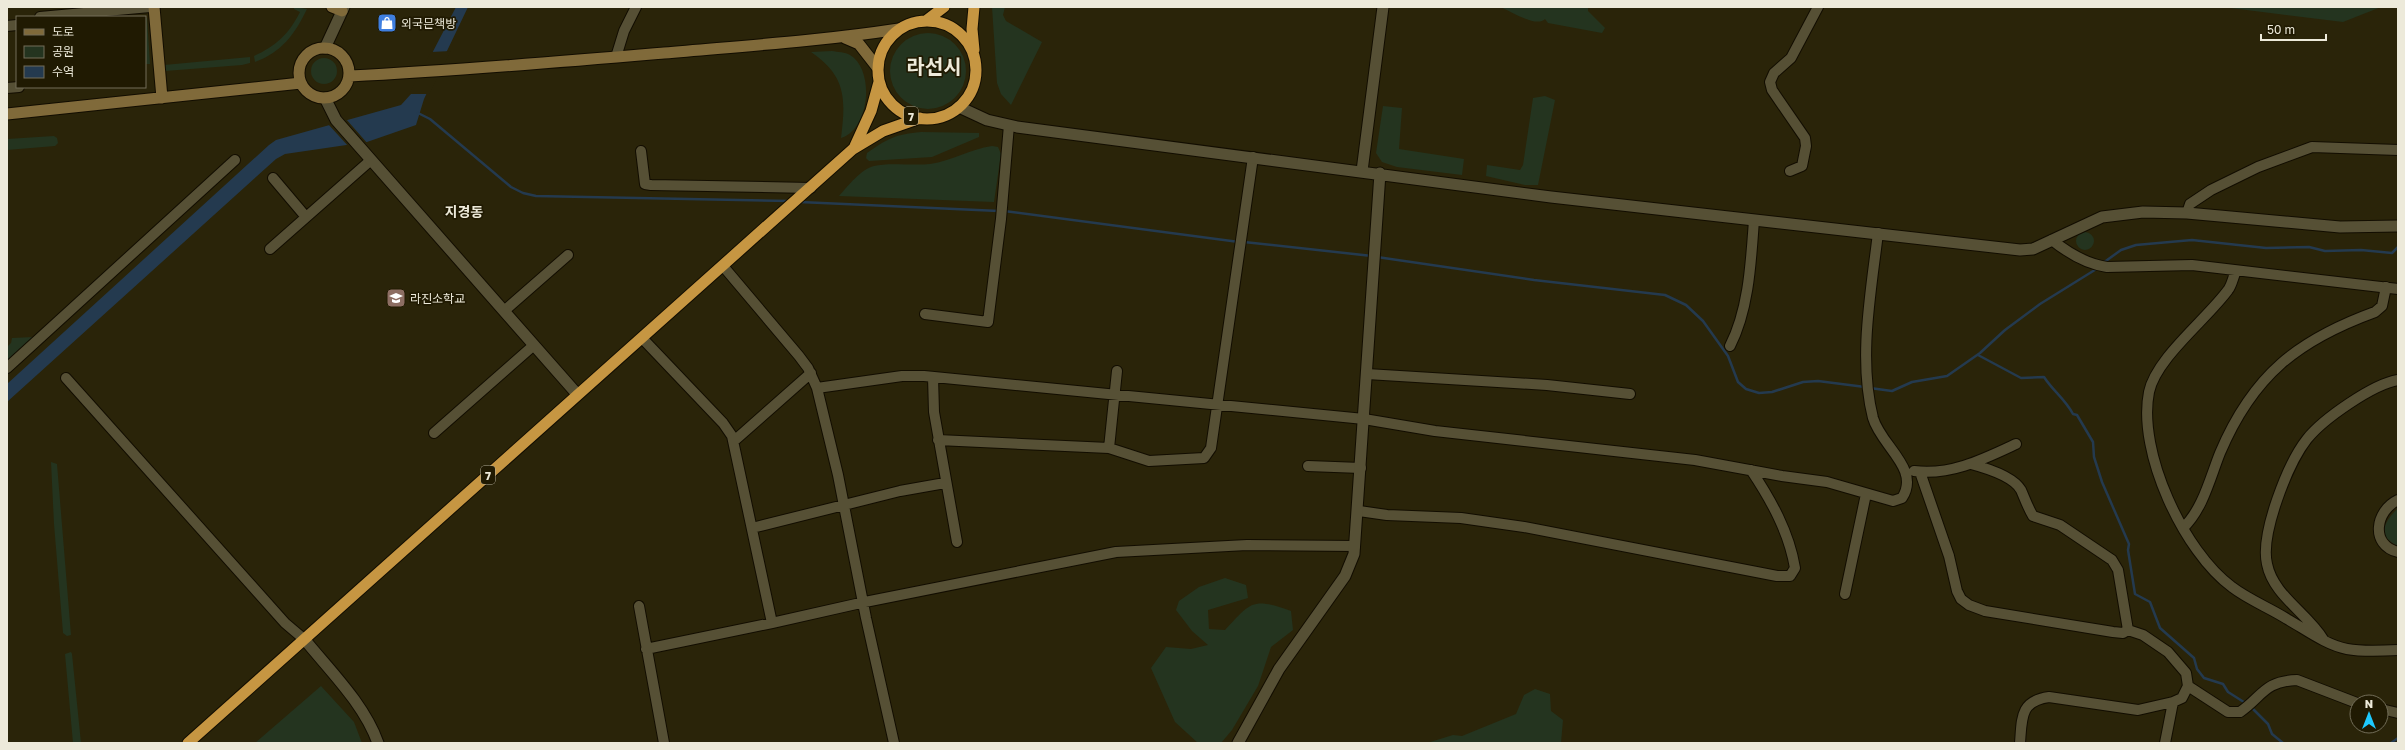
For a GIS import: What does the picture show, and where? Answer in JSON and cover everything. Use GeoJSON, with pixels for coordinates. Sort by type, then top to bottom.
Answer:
{"type":"FeatureCollection","features":[{"type":"Feature","properties":{"kind":"highway","name":"7"},"geometry":{"type":"LineString","coordinates":[[927,20],[944,7]]}},
{"type":"Feature","properties":{"kind":"highway","name":"7"},"geometry":{"type":"LineString","coordinates":[[188,743],[854,149],[883,131],[920,118],[941,116],[959,107],[968,96],[974,84],[976,70],[972,29],[974,7]]}},
{"type":"Feature","properties":{"kind":"highway","name":"7"},"geometry":{"type":"LineString","coordinates":[[920,118],[906,114],[894,106],[884,95],[879,82],[877,67],[880,52],[888,39],[899,29],[912,22],[927,20],[943,23],[957,30],[968,42],[975,57]]}},
{"type":"Feature","properties":{"kind":"highway","name":"7"},"geometry":{"type":"LineString","coordinates":[[854,149],[871,111],[879,82]]}},
{"type":"Feature","properties":{"kind":"main road"},"geometry":{"type":"LineString","coordinates":[[154,7],[162,98]]}},
{"type":"Feature","properties":{"kind":"main road"},"geometry":{"type":"LineString","coordinates":[[332,7],[343,9]]}},
{"type":"Feature","properties":{"kind":"main road"},"geometry":{"type":"LineString","coordinates":[[350,76],[442,72],[844,38],[899,29]]}},
{"type":"Feature","properties":{"kind":"main road"},"geometry":{"type":"LineString","coordinates":[[844,38],[859,44],[877,67]]}},
{"type":"Feature","properties":{"kind":"main road"},"geometry":{"type":"LineString","coordinates":[[325,48],[333,50],[343,57],[349,68],[350,76],[343,91],[336,96],[325,98],[312,96],[301,83],[299,75],[304,58],[310,53],[325,48]]}},
{"type":"Feature","properties":{"kind":"main road"},"geometry":{"type":"LineString","coordinates":[[7,114],[301,83]]}},
{"type":"Feature","properties":{"kind":"street"},"geometry":{"type":"LineString","coordinates":[[51,16],[150,7]]}},
{"type":"Feature","properties":{"kind":"street"},"geometry":{"type":"LineString","coordinates":[[616,57],[624,31],[636,7]]}},
{"type":"Feature","properties":{"kind":"street"},"geometry":{"type":"LineString","coordinates":[[1362,171],[1383,7]]}},
{"type":"Feature","properties":{"kind":"street"},"geometry":{"type":"LineString","coordinates":[[1790,171],[1802,166],[1806,138],[1772,90],[1770,82],[1774,73],[1791,58],[1818,7]]}},
{"type":"Feature","properties":{"kind":"street"},"geometry":{"type":"LineString","coordinates":[[325,48],[343,9]]}},
{"type":"Feature","properties":{"kind":"street"},"geometry":{"type":"LineString","coordinates":[[325,98],[336,120],[359,147],[578,394]]}},
{"type":"Feature","properties":{"kind":"street"},"geometry":{"type":"LineString","coordinates":[[959,107],[987,120],[1009,125],[1546,196],[2020,250],[2033,249],[2084,223],[2102,217],[2143,212],[2187,213],[2340,227],[2398,226]]}},
{"type":"Feature","properties":{"kind":"street"},"geometry":{"type":"LineString","coordinates":[[925,314],[988,322],[1002,219],[1009,125]]}},
{"type":"Feature","properties":{"kind":"street"},"geometry":{"type":"LineString","coordinates":[[2187,213],[2190,204],[2211,190],[2296,152],[2312,147],[2398,150]]}},
{"type":"Feature","properties":{"kind":"street"},"geometry":{"type":"LineString","coordinates":[[641,151],[643,179],[645,184],[807,191]]}},
{"type":"Feature","properties":{"kind":"street"},"geometry":{"type":"LineString","coordinates":[[938,440],[1109,448],[1149,461],[1204,458],[1211,448],[1253,157]]}},
{"type":"Feature","properties":{"kind":"street"},"geometry":{"type":"LineString","coordinates":[[7,368],[235,160]]}},
{"type":"Feature","properties":{"kind":"street"},"geometry":{"type":"LineString","coordinates":[[270,249],[371,160]]}},
{"type":"Feature","properties":{"kind":"street"},"geometry":{"type":"LineString","coordinates":[[1238,743],[1279,669],[1345,576],[1354,554],[1359,511],[1373,263],[1380,173]]}},
{"type":"Feature","properties":{"kind":"street"},"geometry":{"type":"LineString","coordinates":[[273,178],[306,217]]}},
{"type":"Feature","properties":{"kind":"street"},"geometry":{"type":"LineString","coordinates":[[1730,346],[1737,333],[1744,304],[1754,220]]}},
{"type":"Feature","properties":{"kind":"street"},"geometry":{"type":"LineString","coordinates":[[817,388],[902,376],[933,377],[1115,396],[1364,419],[1435,431],[1695,460],[1827,482],[1866,494],[1893,500],[1902,498],[1908,484],[1906,470],[1880,435],[1874,419],[1868,387],[1868,343],[1878,233]]}},
{"type":"Feature","properties":{"kind":"street"},"geometry":{"type":"LineString","coordinates":[[2052,240],[2066,251],[2097,265],[2107,267],[2192,265],[2398,288]]}},
{"type":"Feature","properties":{"kind":"street"},"geometry":{"type":"LineString","coordinates":[[504,311],[568,255]]}},
{"type":"Feature","properties":{"kind":"street"},"geometry":{"type":"LineString","coordinates":[[722,266],[810,373],[817,388],[865,602],[866,618],[894,743]]}},
{"type":"Feature","properties":{"kind":"street"},"geometry":{"type":"LineString","coordinates":[[2236,271],[2229,289],[2168,357],[2155,375],[2149,391],[2147,421],[2155,466],[2172,508],[2183,528],[2212,567],[2232,587],[2323,638],[2346,648],[2398,650]]}},
{"type":"Feature","properties":{"kind":"street"},"geometry":{"type":"LineString","coordinates":[[2183,528],[2194,518],[2221,450],[2237,418],[2260,383],[2283,360],[2310,342],[2375,312],[2382,306],[2386,287]]}},
{"type":"Feature","properties":{"kind":"street"},"geometry":{"type":"LineString","coordinates":[[642,338],[723,423],[734,441],[772,623]]}},
{"type":"Feature","properties":{"kind":"street"},"geometry":{"type":"LineString","coordinates":[[434,433],[534,345]]}},
{"type":"Feature","properties":{"kind":"street"},"geometry":{"type":"LineString","coordinates":[[1109,448],[1117,371]]}},
{"type":"Feature","properties":{"kind":"street"},"geometry":{"type":"LineString","coordinates":[[734,441],[810,373]]}},
{"type":"Feature","properties":{"kind":"street"},"geometry":{"type":"LineString","coordinates":[[1367,374],[1547,385],[1630,394]]}},
{"type":"Feature","properties":{"kind":"street"},"geometry":{"type":"LineString","coordinates":[[933,377],[934,412],[938,440],[957,542]]}},
{"type":"Feature","properties":{"kind":"street"},"geometry":{"type":"LineString","coordinates":[[66,378],[285,623],[305,640],[356,704],[369,723],[378,743]]}},
{"type":"Feature","properties":{"kind":"street"},"geometry":{"type":"LineString","coordinates":[[2323,638],[2314,624],[2294,606],[2270,574],[2266,564],[2265,547],[2269,526],[2293,461],[2308,438],[2344,407],[2367,392],[2398,380]]}},
{"type":"Feature","properties":{"kind":"street"},"geometry":{"type":"LineString","coordinates":[[1906,470],[1920,472],[1971,464],[2016,444]]}},
{"type":"Feature","properties":{"kind":"street"},"geometry":{"type":"LineString","coordinates":[[1971,464],[1985,468],[2008,479],[2020,489],[2033,516],[2060,525],[2112,560],[2118,570],[2128,630]]}},
{"type":"Feature","properties":{"kind":"street"},"geometry":{"type":"LineString","coordinates":[[1308,466],[1361,468]]}},
{"type":"Feature","properties":{"kind":"street"},"geometry":{"type":"LineString","coordinates":[[1359,511],[1387,515],[1460,518],[1524,527],[1777,576],[1790,576],[1795,568],[1793,552],[1777,513],[1751,470]]}},
{"type":"Feature","properties":{"kind":"street"},"geometry":{"type":"LineString","coordinates":[[1920,472],[1949,556],[1958,591],[1961,599],[1969,606],[1985,611],[2113,632],[2123,633],[2128,630],[2144,635],[2168,652],[2186,674],[2188,686],[2182,698],[2172,702],[2138,710],[2049,697],[2036,699],[2026,708],[2020,743]]}},
{"type":"Feature","properties":{"kind":"street"},"geometry":{"type":"LineString","coordinates":[[752,528],[945,483]]}},
{"type":"Feature","properties":{"kind":"street"},"geometry":{"type":"LineString","coordinates":[[1845,594],[1866,494]]}},
{"type":"Feature","properties":{"kind":"street"},"geometry":{"type":"LineString","coordinates":[[2398,500],[2382,514],[2378,526],[2379,537],[2384,545],[2398,552]]}},
{"type":"Feature","properties":{"kind":"street"},"geometry":{"type":"LineString","coordinates":[[646,649],[865,602],[1116,552],[1247,545],[1355,546]]}},
{"type":"Feature","properties":{"kind":"street"},"geometry":{"type":"LineString","coordinates":[[639,606],[664,743]]}},
{"type":"Feature","properties":{"kind":"street"},"geometry":{"type":"LineString","coordinates":[[2188,686],[2228,712],[2240,712],[2265,689],[2288,680],[2297,680],[2349,700]]}},
{"type":"Feature","properties":{"kind":"street"},"geometry":{"type":"LineString","coordinates":[[2165,743],[2172,702]]}},
{"type":"Feature","properties":{"kind":"green space"},"geometry":{"type":"Polygon","coordinates":[[[294,7],[307,9],[298,26],[287,41],[273,53],[255,62],[254,56],[269,48],[281,38],[296,20],[300,12],[294,9],[294,7]]]}},
{"type":"Feature","properties":{"kind":"green space"},"geometry":{"type":"Polygon","coordinates":[[[992,7],[1005,7],[1003,15],[1006,21],[1042,42],[1011,105],[1001,94],[997,83],[992,7]]]}},
{"type":"Feature","properties":{"kind":"green space"},"geometry":{"type":"Polygon","coordinates":[[[1500,7],[1588,7],[1588,11],[1605,28],[1602,33],[1548,23],[1545,19],[1541,21],[1530,20],[1500,7]]]}},
{"type":"Feature","properties":{"kind":"green space"},"geometry":{"type":"Polygon","coordinates":[[[2223,7],[2381,7],[2343,22],[2223,7]]]}},
{"type":"Feature","properties":{"kind":"green space"},"geometry":{"type":"Polygon","coordinates":[[[146,18],[147,18],[150,64],[146,64],[146,18]]]}},
{"type":"Feature","properties":{"kind":"green space"},"geometry":{"type":"Polygon","coordinates":[[[928,33],[943,36],[955,44],[963,56],[966,71],[963,86],[955,98],[943,106],[928,109],[913,106],[901,98],[893,86],[890,71],[893,56],[901,44],[913,36],[928,33]]]}},
{"type":"Feature","properties":{"kind":"green space"},"geometry":{"type":"Polygon","coordinates":[[[832,51],[848,54],[858,63],[863,73],[866,85],[866,99],[863,112],[858,123],[851,132],[841,138],[843,124],[843,100],[841,89],[831,70],[823,61],[811,52],[832,51]]]}},
{"type":"Feature","properties":{"kind":"green space"},"geometry":{"type":"Polygon","coordinates":[[[250,57],[250,63],[242,65],[165,71],[164,65],[250,57]]]}},
{"type":"Feature","properties":{"kind":"green space"},"geometry":{"type":"Polygon","coordinates":[[[324,58],[333,62],[337,71],[333,80],[324,84],[315,80],[311,71],[315,62],[324,58]]]}},
{"type":"Feature","properties":{"kind":"green space"},"geometry":{"type":"Polygon","coordinates":[[[1545,96],[1555,100],[1538,185],[1525,185],[1486,176],[1487,165],[1520,170],[1523,165],[1533,98],[1545,96]]]}},
{"type":"Feature","properties":{"kind":"green space"},"geometry":{"type":"Polygon","coordinates":[[[1383,106],[1402,108],[1399,149],[1464,159],[1462,175],[1397,167],[1382,162],[1376,153],[1383,106]]]}},
{"type":"Feature","properties":{"kind":"green space"},"geometry":{"type":"Polygon","coordinates":[[[921,132],[979,133],[979,137],[932,157],[869,161],[866,158],[867,153],[892,138],[905,134],[921,132]]]}},
{"type":"Feature","properties":{"kind":"green space"},"geometry":{"type":"Polygon","coordinates":[[[54,136],[57,138],[58,143],[55,146],[7,150],[7,139],[54,136]]]}},
{"type":"Feature","properties":{"kind":"green space"},"geometry":{"type":"Polygon","coordinates":[[[992,146],[998,147],[1001,154],[994,202],[839,196],[860,174],[874,166],[887,164],[930,164],[992,146]]]}},
{"type":"Feature","properties":{"kind":"green space"},"geometry":{"type":"Polygon","coordinates":[[[2085,232],[2091,235],[2094,241],[2091,247],[2085,250],[2079,247],[2076,241],[2079,235],[2085,232]]]}},
{"type":"Feature","properties":{"kind":"green space"},"geometry":{"type":"Polygon","coordinates":[[[34,337],[7,362],[7,347],[11,343],[12,338],[34,337]]]}},
{"type":"Feature","properties":{"kind":"green space"},"geometry":{"type":"Polygon","coordinates":[[[51,462],[57,464],[71,635],[67,636],[63,633],[54,524],[51,462]]]}},
{"type":"Feature","properties":{"kind":"green space"},"geometry":{"type":"Polygon","coordinates":[[[2398,508],[2398,546],[2387,538],[2384,528],[2389,518],[2398,508]]]}},
{"type":"Feature","properties":{"kind":"green space"},"geometry":{"type":"Polygon","coordinates":[[[1225,578],[1246,585],[1248,598],[1208,610],[1209,629],[1225,630],[1247,608],[1260,603],[1291,611],[1293,630],[1271,647],[1258,686],[1232,730],[1221,743],[1198,743],[1175,722],[1151,668],[1166,647],[1191,649],[1208,645],[1192,631],[1176,610],[1179,601],[1199,587],[1225,578]]]}},
{"type":"Feature","properties":{"kind":"green space"},"geometry":{"type":"Polygon","coordinates":[[[71,652],[81,743],[73,743],[65,654],[71,652]]]}},
{"type":"Feature","properties":{"kind":"green space"},"geometry":{"type":"Polygon","coordinates":[[[321,686],[354,722],[362,743],[255,743],[321,686]]]}},
{"type":"Feature","properties":{"kind":"green space"},"geometry":{"type":"Polygon","coordinates":[[[1535,689],[1550,694],[1551,711],[1563,720],[1561,743],[1427,743],[1453,735],[1462,736],[1516,714],[1524,695],[1535,689]]]}},
{"type":"Feature","properties":{"kind":"water"},"geometry":{"type":"Polygon","coordinates":[[[456,7],[468,7],[424,99],[416,125],[367,142],[285,154],[276,159],[7,402],[7,384],[269,145],[276,140],[401,105],[411,94],[456,7]]]}},
{"type":"Feature","properties":{"kind":"pier"},"geometry":{"type":"Polygon","coordinates":[[[451,51],[429,94],[409,94],[431,52],[451,51]]]}},
{"type":"Feature","properties":{"kind":"pier"},"geometry":{"type":"Polygon","coordinates":[[[346,119],[368,144],[349,147],[328,124],[346,119]]]}},
{"type":"Feature","properties":{"kind":"waterway"},"geometry":{"type":"LineString","coordinates":[[418,113],[430,119],[511,187],[523,193],[536,196],[789,201]]}},
{"type":"Feature","properties":{"kind":"waterway"},"geometry":{"type":"LineString","coordinates":[[800,202],[999,211]]}},
{"type":"Feature","properties":{"kind":"waterway"},"geometry":{"type":"LineString","coordinates":[[1004,211],[1239,242]]}},
{"type":"Feature","properties":{"kind":"waterway"},"geometry":{"type":"LineString","coordinates":[[2103,263],[2121,250],[2136,245],[2192,240],[2266,248],[2309,247],[2325,251],[2361,250],[2392,253],[2398,247]]}},
{"type":"Feature","properties":{"kind":"waterway"},"geometry":{"type":"LineString","coordinates":[[1244,242],[1372,256]]}},
{"type":"Feature","properties":{"kind":"waterway"},"geometry":{"type":"LineString","coordinates":[[1377,257],[1534,280],[1665,295],[1686,305],[1703,321],[1728,356],[1738,382],[1746,389],[1759,393],[1772,392],[1803,382],[1818,381],[1865,387]]}},
{"type":"Feature","properties":{"kind":"waterway"},"geometry":{"type":"LineString","coordinates":[[1870,388],[1892,391],[1912,382],[1947,376],[1980,353],[2005,330],[2040,304],[2098,268]]}},
{"type":"Feature","properties":{"kind":"waterway"},"geometry":{"type":"LineString","coordinates":[[1978,355],[2021,378],[2044,377],[2073,414],[2077,415],[2093,442],[2094,457],[2102,482],[2129,544],[2128,550],[2135,594],[2150,602],[2160,628],[2194,658],[2197,669],[2204,678],[2223,684],[2228,692],[2247,704]]}},
{"type":"Feature","properties":{"kind":"waterway"},"geometry":{"type":"LineString","coordinates":[[2251,707],[2268,724],[2272,734],[2283,743]]}},
{"type":"Feature","properties":{"kind":"waterway"},"geometry":{"type":"LineString","coordinates":[[2391,743],[2398,738]]}},
{"type":"Feature","properties":{"kind":"place","name":"외국믄책방"},"geometry":{"type":"Point","coordinates":[387,23]}},
{"type":"Feature","properties":{"kind":"place","name":"라진소학교"},"geometry":{"type":"Point","coordinates":[396,298]}},
{"type":"Feature","properties":{"kind":"district","name":"라선시"},"geometry":{"type":"Point","coordinates":[934,66]}},
{"type":"Feature","properties":{"kind":"district","name":"지경동"},"geometry":{"type":"Point","coordinates":[464,211]}}]}
